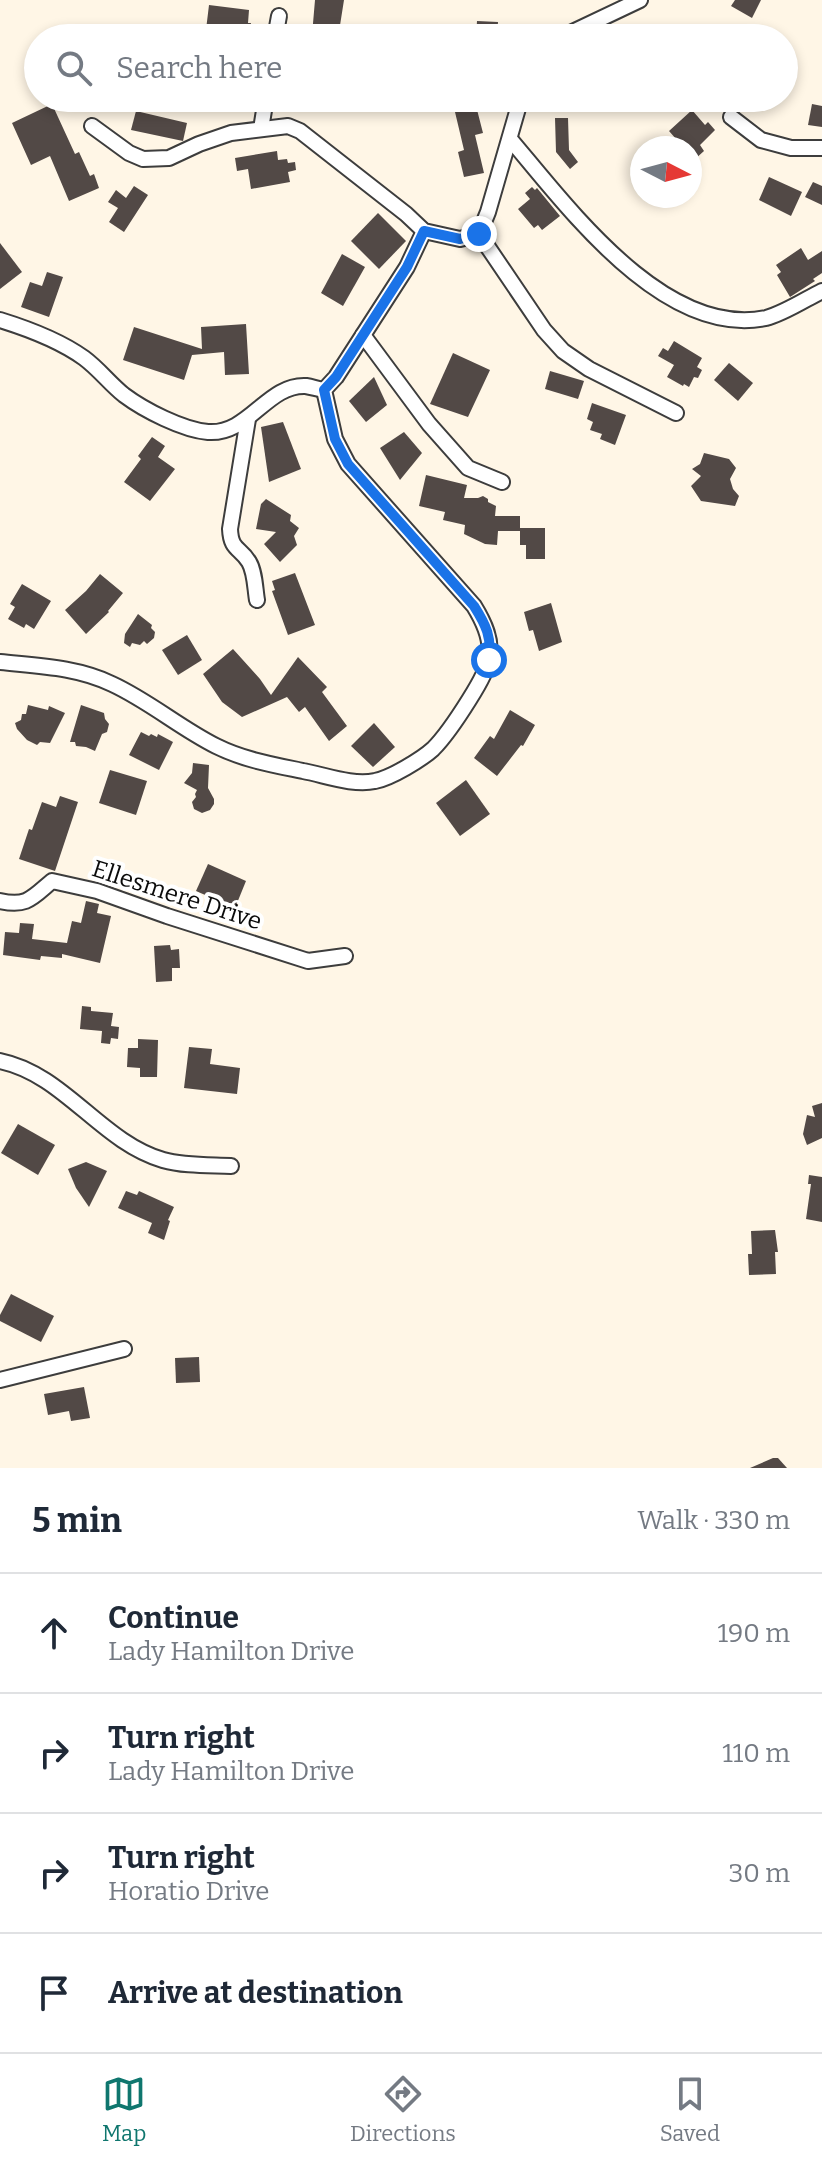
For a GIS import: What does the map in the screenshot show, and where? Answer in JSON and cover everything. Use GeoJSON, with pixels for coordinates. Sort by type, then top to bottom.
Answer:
{"type":"FeatureCollection","features":[{"type":"Feature","properties":{"kind":"street"},"geometry":{"type":"LineString","coordinates":[[589,24],[640,0]]}},
{"type":"Feature","properties":{"kind":"street"},"geometry":{"type":"LineString","coordinates":[[278,24],[279,16]]}},
{"type":"Feature","properties":{"kind":"street"},"geometry":{"type":"LineString","coordinates":[[261,129],[264,112]]}},
{"type":"Feature","properties":{"kind":"street"},"geometry":{"type":"LineString","coordinates":[[479,234],[517,112]]}},
{"type":"Feature","properties":{"kind":"street"},"geometry":{"type":"LineString","coordinates":[[731,117],[761,140],[791,148],[822,148]]}},
{"type":"Feature","properties":{"kind":"street"},"geometry":{"type":"LineString","coordinates":[[92,126],[129,153],[143,159],[169,158],[231,133],[288,126],[300,131],[424,231],[460,239],[479,234]]}},
{"type":"Feature","properties":{"kind":"street"},"geometry":{"type":"LineString","coordinates":[[510,139],[621,264],[704,314],[732,320],[768,317],[822,291]]}},
{"type":"Feature","properties":{"kind":"street"},"geometry":{"type":"LineString","coordinates":[[324,390],[336,377],[407,267],[424,231]]}},
{"type":"Feature","properties":{"kind":"street"},"geometry":{"type":"LineString","coordinates":[[479,234],[544,330],[563,351],[589,369],[676,413]]}},
{"type":"Feature","properties":{"kind":"street"},"geometry":{"type":"LineString","coordinates":[[0,320],[62,344],[83,357],[124,395],[168,419],[209,432],[226,431],[248,419],[284,390],[304,386],[324,390]]}},
{"type":"Feature","properties":{"kind":"street"},"geometry":{"type":"LineString","coordinates":[[363,335],[429,424],[468,468],[502,482]]}},
{"type":"Feature","properties":{"kind":"street"},"geometry":{"type":"LineString","coordinates":[[0,662],[79,671],[112,684],[217,746],[244,758],[353,781],[375,782],[396,773],[432,749],[481,681],[491,644],[485,624],[474,606],[348,464],[335,439],[324,390]]}},
{"type":"Feature","properties":{"kind":"street"},"geometry":{"type":"LineString","coordinates":[[248,419],[230,539],[233,547],[250,563],[257,600]]}},
{"type":"Feature","properties":{"kind":"street","name":"Ellesmere Drive"},"geometry":{"type":"LineString","coordinates":[[0,901],[15,904],[30,900],[52,881],[60,881],[308,961],[345,956]]}},
{"type":"Feature","properties":{"kind":"street"},"geometry":{"type":"LineString","coordinates":[[0,1061],[41,1078],[124,1141],[162,1160],[231,1166]]}},
{"type":"Feature","properties":{"kind":"street"},"geometry":{"type":"LineString","coordinates":[[0,1380],[124,1349]]}},
{"type":"Feature","properties":{"kind":"building"},"geometry":{"type":"Polygon","coordinates":[[[315,0],[344,0],[340,24],[313,24],[315,0]]]}},
{"type":"Feature","properties":{"kind":"building"},"geometry":{"type":"Polygon","coordinates":[[[735,0],[761,0],[752,18],[731,6],[735,0]]]}},
{"type":"Feature","properties":{"kind":"building"},"geometry":{"type":"Polygon","coordinates":[[[209,5],[249,10],[248,23],[251,24],[207,24],[209,5]]]}},
{"type":"Feature","properties":{"kind":"building"},"geometry":{"type":"Polygon","coordinates":[[[477,21],[498,22],[498,24],[477,24],[477,21]]]}},
{"type":"Feature","properties":{"kind":"building"},"geometry":{"type":"Polygon","coordinates":[[[812,104],[822,106],[822,127],[808,125],[812,104]]]}},
{"type":"Feature","properties":{"kind":"building"},"geometry":{"type":"Polygon","coordinates":[[[35,112],[56,112],[75,154],[79,152],[90,176],[94,174],[99,188],[69,201],[50,156],[31,165],[12,123],[35,112]]]}},
{"type":"Feature","properties":{"kind":"building"},"geometry":{"type":"Polygon","coordinates":[[[136,112],[187,123],[183,141],[131,130],[136,112]]]}},
{"type":"Feature","properties":{"kind":"building"},"geometry":{"type":"Polygon","coordinates":[[[455,112],[478,112],[483,133],[475,135],[484,173],[464,177],[458,152],[464,150],[455,112]]]}},
{"type":"Feature","properties":{"kind":"building"},"geometry":{"type":"Polygon","coordinates":[[[690,112],[694,112],[705,125],[708,122],[715,130],[702,143],[702,136],[673,136],[669,131],[690,112]]]}},
{"type":"Feature","properties":{"kind":"building"},"geometry":{"type":"Polygon","coordinates":[[[555,118],[568,118],[569,150],[578,162],[570,169],[556,152],[555,118]]]}},
{"type":"Feature","properties":{"kind":"building"},"geometry":{"type":"Polygon","coordinates":[[[277,151],[278,160],[295,162],[296,170],[288,172],[290,182],[251,189],[248,169],[237,171],[235,158],[277,151]]]}},
{"type":"Feature","properties":{"kind":"building"},"geometry":{"type":"Polygon","coordinates":[[[769,177],[802,192],[791,216],[759,200],[769,177]]]}},
{"type":"Feature","properties":{"kind":"building"},"geometry":{"type":"Polygon","coordinates":[[[813,182],[822,186],[822,205],[805,197],[813,182]]]}},
{"type":"Feature","properties":{"kind":"building"},"geometry":{"type":"Polygon","coordinates":[[[134,186],[148,195],[124,232],[109,222],[118,208],[108,202],[116,190],[126,198],[134,186]]]}},
{"type":"Feature","properties":{"kind":"building"},"geometry":{"type":"Polygon","coordinates":[[[532,187],[537,188],[560,216],[542,230],[538,225],[534,228],[518,209],[530,199],[525,193],[532,187]]]}},
{"type":"Feature","properties":{"kind":"building"},"geometry":{"type":"Polygon","coordinates":[[[378,213],[406,241],[379,269],[351,241],[378,213]]]}},
{"type":"Feature","properties":{"kind":"building"},"geometry":{"type":"Polygon","coordinates":[[[0,243],[22,272],[0,289],[0,243]]]}},
{"type":"Feature","properties":{"kind":"building"},"geometry":{"type":"Polygon","coordinates":[[[801,248],[808,260],[822,251],[822,273],[790,297],[777,275],[781,272],[776,265],[801,248]]]}},
{"type":"Feature","properties":{"kind":"building"},"geometry":{"type":"Polygon","coordinates":[[[342,254],[365,267],[343,306],[321,293],[342,254]]]}},
{"type":"Feature","properties":{"kind":"building"},"geometry":{"type":"Polygon","coordinates":[[[47,272],[63,277],[49,317],[21,307],[30,282],[42,286],[47,272]]]}},
{"type":"Feature","properties":{"kind":"building"},"geometry":{"type":"Polygon","coordinates":[[[246,324],[249,374],[225,375],[224,352],[192,355],[184,380],[123,360],[134,327],[202,349],[201,327],[246,324]]]}},
{"type":"Feature","properties":{"kind":"building"},"geometry":{"type":"Polygon","coordinates":[[[674,341],[702,358],[697,367],[702,370],[689,387],[667,377],[674,365],[658,356],[663,348],[668,351],[674,341]]]}},
{"type":"Feature","properties":{"kind":"building"},"geometry":{"type":"Polygon","coordinates":[[[453,353],[490,370],[468,417],[430,404],[453,353]]]}},
{"type":"Feature","properties":{"kind":"building"},"geometry":{"type":"Polygon","coordinates":[[[729,363],[753,383],[738,401],[714,380],[729,363]]]}},
{"type":"Feature","properties":{"kind":"building"},"geometry":{"type":"Polygon","coordinates":[[[550,371],[584,381],[578,399],[545,389],[550,371]]]}},
{"type":"Feature","properties":{"kind":"building"},"geometry":{"type":"Polygon","coordinates":[[[374,377],[387,405],[366,422],[349,401],[374,377]]]}},
{"type":"Feature","properties":{"kind":"building"},"geometry":{"type":"Polygon","coordinates":[[[592,403],[626,415],[615,445],[600,439],[602,434],[590,430],[593,422],[587,419],[592,403]]]}},
{"type":"Feature","properties":{"kind":"building"},"geometry":{"type":"Polygon","coordinates":[[[283,422],[301,469],[269,482],[261,427],[283,422]]]}},
{"type":"Feature","properties":{"kind":"building"},"geometry":{"type":"Polygon","coordinates":[[[404,432],[422,453],[400,480],[380,448],[404,432]]]}},
{"type":"Feature","properties":{"kind":"building"},"geometry":{"type":"Polygon","coordinates":[[[152,437],[165,446],[158,457],[175,469],[150,501],[124,482],[152,437]]]}},
{"type":"Feature","properties":{"kind":"building"},"geometry":{"type":"Polygon","coordinates":[[[704,453],[729,459],[736,468],[730,479],[739,496],[735,506],[701,501],[691,486],[701,476],[692,469],[700,464],[704,453]]]}},
{"type":"Feature","properties":{"kind":"building"},"geometry":{"type":"Polygon","coordinates":[[[426,475],[467,485],[464,498],[483,496],[496,506],[495,516],[520,516],[520,528],[545,528],[545,559],[526,559],[526,545],[520,545],[520,531],[498,531],[497,545],[485,544],[464,534],[465,525],[443,520],[445,512],[419,506],[426,475]]]}},
{"type":"Feature","properties":{"kind":"building"},"geometry":{"type":"Polygon","coordinates":[[[266,499],[291,515],[290,521],[299,528],[294,536],[297,545],[280,562],[264,544],[276,532],[256,529],[261,504],[266,499]]]}},
{"type":"Feature","properties":{"kind":"building"},"geometry":{"type":"Polygon","coordinates":[[[295,573],[315,625],[288,635],[272,591],[275,590],[272,581],[295,573]]]}},
{"type":"Feature","properties":{"kind":"building"},"geometry":{"type":"Polygon","coordinates":[[[100,574],[123,593],[86,634],[65,610],[100,574]]]}},
{"type":"Feature","properties":{"kind":"building"},"geometry":{"type":"Polygon","coordinates":[[[22,584],[51,601],[34,629],[26,624],[24,628],[8,619],[15,607],[10,604],[22,584]]]}},
{"type":"Feature","properties":{"kind":"building"},"geometry":{"type":"Polygon","coordinates":[[[551,603],[562,642],[539,651],[524,612],[551,603]]]}},
{"type":"Feature","properties":{"kind":"building"},"geometry":{"type":"Polygon","coordinates":[[[138,614],[152,625],[154,638],[147,644],[144,641],[140,645],[132,643],[130,647],[124,643],[125,634],[138,614]]]}},
{"type":"Feature","properties":{"kind":"building"},"geometry":{"type":"Polygon","coordinates":[[[187,635],[202,660],[178,675],[162,650],[187,635]]]}},
{"type":"Feature","properties":{"kind":"building"},"geometry":{"type":"Polygon","coordinates":[[[233,649],[271,695],[298,657],[327,687],[322,692],[347,726],[329,741],[305,707],[299,712],[287,697],[242,717],[222,702],[203,674],[233,649]]]}},
{"type":"Feature","properties":{"kind":"building"},"geometry":{"type":"Polygon","coordinates":[[[28,705],[48,710],[49,706],[65,713],[50,743],[40,742],[37,745],[17,729],[15,723],[21,720],[22,714],[26,714],[28,705]]]}},
{"type":"Feature","properties":{"kind":"building"},"geometry":{"type":"Polygon","coordinates":[[[81,705],[104,713],[109,724],[95,751],[70,742],[81,705]]]}},
{"type":"Feature","properties":{"kind":"building"},"geometry":{"type":"Polygon","coordinates":[[[510,710],[535,725],[523,746],[497,776],[474,758],[490,736],[494,739],[510,710]]]}},
{"type":"Feature","properties":{"kind":"building"},"geometry":{"type":"Polygon","coordinates":[[[374,723],[395,747],[373,767],[351,746],[374,723]]]}},
{"type":"Feature","properties":{"kind":"building"},"geometry":{"type":"Polygon","coordinates":[[[141,732],[157,737],[158,734],[173,742],[159,770],[129,755],[141,732]]]}},
{"type":"Feature","properties":{"kind":"building"},"geometry":{"type":"Polygon","coordinates":[[[193,763],[209,765],[208,788],[214,804],[202,813],[194,809],[192,802],[197,790],[184,783],[192,773],[193,763]]]}},
{"type":"Feature","properties":{"kind":"building"},"geometry":{"type":"Polygon","coordinates":[[[110,770],[147,781],[136,815],[99,803],[110,770]]]}},
{"type":"Feature","properties":{"kind":"building"},"geometry":{"type":"Polygon","coordinates":[[[466,780],[490,814],[460,836],[436,803],[466,780]]]}},
{"type":"Feature","properties":{"kind":"building"},"geometry":{"type":"Polygon","coordinates":[[[60,796],[78,802],[55,871],[19,859],[42,802],[56,807],[60,796]]]}},
{"type":"Feature","properties":{"kind":"building"},"geometry":{"type":"Polygon","coordinates":[[[208,864],[246,881],[235,908],[196,891],[208,864]]]}},
{"type":"Feature","properties":{"kind":"building"},"geometry":{"type":"Polygon","coordinates":[[[86,901],[99,904],[97,913],[111,916],[100,963],[62,954],[62,958],[41,956],[40,960],[3,955],[5,932],[19,933],[20,923],[34,924],[32,939],[67,943],[72,921],[81,923],[86,901]]]}},
{"type":"Feature","properties":{"kind":"building"},"geometry":{"type":"Polygon","coordinates":[[[170,945],[171,950],[179,949],[180,968],[172,968],[172,981],[156,982],[154,946],[170,945]]]}},
{"type":"Feature","properties":{"kind":"building"},"geometry":{"type":"Polygon","coordinates":[[[82,1006],[91,1007],[91,1011],[113,1013],[111,1026],[119,1027],[118,1039],[111,1038],[110,1044],[101,1043],[102,1031],[80,1029],[82,1006]]]}},
{"type":"Feature","properties":{"kind":"building"},"geometry":{"type":"Polygon","coordinates":[[[138,1039],[158,1040],[157,1077],[140,1077],[140,1068],[127,1067],[128,1048],[138,1048],[138,1039]]]}},
{"type":"Feature","properties":{"kind":"building"},"geometry":{"type":"Polygon","coordinates":[[[189,1047],[212,1049],[210,1064],[240,1068],[237,1094],[184,1088],[189,1047]]]}},
{"type":"Feature","properties":{"kind":"building"},"geometry":{"type":"Polygon","coordinates":[[[822,1103],[822,1138],[807,1145],[803,1134],[807,1115],[815,1117],[812,1106],[822,1103]]]}},
{"type":"Feature","properties":{"kind":"building"},"geometry":{"type":"Polygon","coordinates":[[[18,1124],[55,1145],[38,1175],[1,1153],[18,1124]]]}},
{"type":"Feature","properties":{"kind":"building"},"geometry":{"type":"Polygon","coordinates":[[[86,1162],[107,1171],[89,1207],[68,1169],[86,1162]]]}},
{"type":"Feature","properties":{"kind":"building"},"geometry":{"type":"Polygon","coordinates":[[[809,1175],[822,1177],[822,1222],[806,1219],[811,1184],[808,1184],[809,1175]]]}},
{"type":"Feature","properties":{"kind":"building"},"geometry":{"type":"Polygon","coordinates":[[[126,1191],[137,1195],[139,1191],[174,1207],[164,1240],[148,1233],[152,1223],[118,1208],[126,1191]]]}},
{"type":"Feature","properties":{"kind":"building"},"geometry":{"type":"Polygon","coordinates":[[[775,1230],[778,1252],[775,1252],[776,1274],[749,1275],[751,1231],[775,1230]]]}},
{"type":"Feature","properties":{"kind":"building"},"geometry":{"type":"Polygon","coordinates":[[[11,1294],[54,1316],[41,1342],[0,1321],[11,1294]]]}},
{"type":"Feature","properties":{"kind":"building"},"geometry":{"type":"Polygon","coordinates":[[[199,1357],[200,1382],[176,1383],[175,1358],[199,1357]]]}},
{"type":"Feature","properties":{"kind":"building"},"geometry":{"type":"Polygon","coordinates":[[[84,1387],[90,1418],[71,1421],[69,1411],[48,1415],[44,1394],[84,1387]]]}},
{"type":"Feature","properties":{"kind":"building"},"geometry":{"type":"Polygon","coordinates":[[[778,1458],[787,1468],[750,1468],[778,1458]]]}},
{"type":"Feature","properties":{"kind":"route"},"geometry":{"type":"LineString","coordinates":[[479,234],[460,239],[424,231],[407,267],[336,377],[324,390],[335,439],[348,464],[474,606],[485,624],[491,644],[489,660]]}}]}
